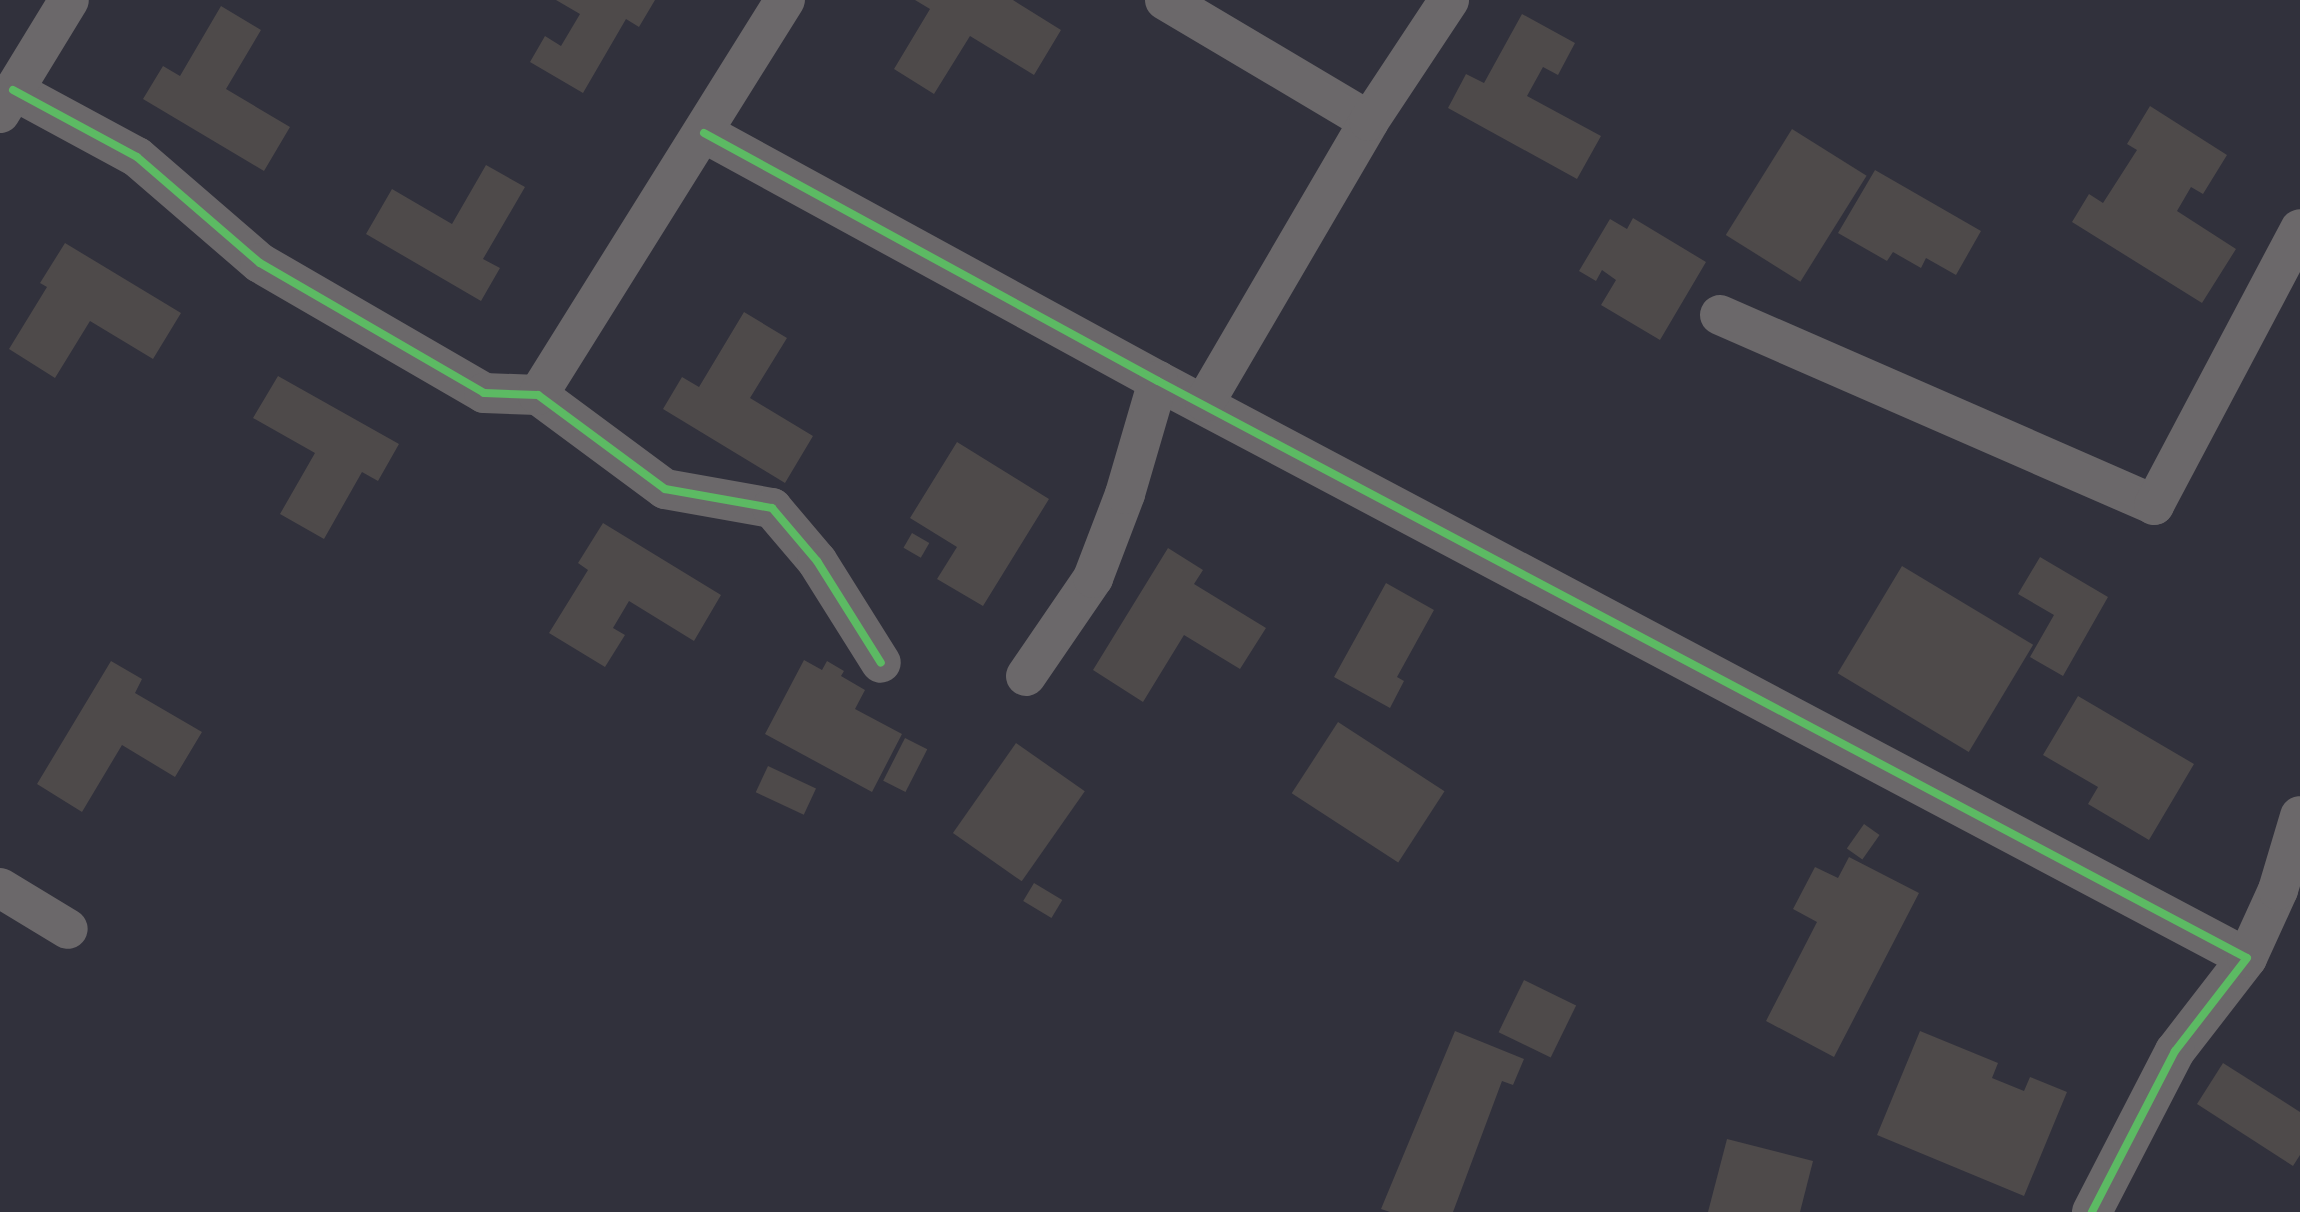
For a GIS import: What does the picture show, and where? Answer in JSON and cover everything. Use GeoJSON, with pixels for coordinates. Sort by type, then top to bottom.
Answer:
{"type":"FeatureCollection","features":[{"type":"Feature","properties":{"kind":"street"},"geometry":{"type":"LineString","coordinates":[[69,0],[6,101],[137,157],[260,263],[484,393],[538,395],[665,489],[772,508],[817,561],[881,663]]}},
{"type":"Feature","properties":{"kind":"street"},"geometry":{"type":"LineString","coordinates":[[538,395],[785,0]]}},
{"type":"Feature","properties":{"kind":"street"},"geometry":{"type":"LineString","coordinates":[[1165,0],[1369,121]]}},
{"type":"Feature","properties":{"kind":"street"},"geometry":{"type":"LineString","coordinates":[[1205,402],[1369,121],[1449,0]]}},
{"type":"Feature","properties":{"kind":"street"},"geometry":{"type":"LineString","coordinates":[[704,133],[1158,381],[1205,402],[2247,958]]}},
{"type":"Feature","properties":{"kind":"street"},"geometry":{"type":"LineString","coordinates":[[1720,315],[2154,505],[2300,229]]}},
{"type":"Feature","properties":{"kind":"street"},"geometry":{"type":"LineString","coordinates":[[1026,676],[1093,578],[1125,494],[1158,381]]}},
{"type":"Feature","properties":{"kind":"street"},"geometry":{"type":"LineString","coordinates":[[2092,1212],[2175,1051],[2247,958],[2278,890],[2300,816]]}},
{"type":"Feature","properties":{"kind":"street"},"geometry":{"type":"LineString","coordinates":[[0,888],[68,929]]}},
{"type":"Feature","properties":{"kind":"building"},"geometry":{"type":"Polygon","coordinates":[[[556,0],[655,0],[639,27],[626,19],[583,93],[530,62],[545,36],[561,46],[580,14],[556,0]]]}},
{"type":"Feature","properties":{"kind":"building"},"geometry":{"type":"Polygon","coordinates":[[[915,0],[1013,0],[1061,30],[1034,75],[970,36],[934,94],[894,69],[930,9],[915,0]]]}},
{"type":"Feature","properties":{"kind":"building"},"geometry":{"type":"Polygon","coordinates":[[[221,6],[261,30],[226,89],[290,127],[264,171],[143,99],[163,66],[180,76],[221,6]]]}},
{"type":"Feature","properties":{"kind":"building"},"geometry":{"type":"Polygon","coordinates":[[[1522,14],[1575,43],[1558,75],[1543,67],[1527,96],[1601,136],[1577,179],[1448,108],[1466,74],[1484,83],[1522,14]]]}},
{"type":"Feature","properties":{"kind":"building"},"geometry":{"type":"Polygon","coordinates":[[[2150,106],[2227,155],[2203,194],[2191,187],[2177,211],[2236,249],[2202,303],[2072,222],[2089,194],[2103,203],[2137,150],[2127,144],[2150,106]]]}},
{"type":"Feature","properties":{"kind":"building"},"geometry":{"type":"Polygon","coordinates":[[[1792,129],[1867,176],[1800,282],[1726,235],[1792,129]]]}},
{"type":"Feature","properties":{"kind":"building"},"geometry":{"type":"Polygon","coordinates":[[[486,165],[525,187],[483,259],[500,268],[481,301],[366,234],[392,189],[452,224],[486,165]]]}},
{"type":"Feature","properties":{"kind":"building"},"geometry":{"type":"Polygon","coordinates":[[[1875,170],[1981,231],[1956,275],[1926,258],[1921,268],[1893,252],[1887,261],[1838,233],[1875,170]]]}},
{"type":"Feature","properties":{"kind":"building"},"geometry":{"type":"Polygon","coordinates":[[[1633,218],[1706,262],[1660,340],[1601,305],[1616,280],[1602,270],[1596,281],[1579,271],[1610,219],[1627,229],[1633,218]]]}},
{"type":"Feature","properties":{"kind":"building"},"geometry":{"type":"Polygon","coordinates":[[[65,243],[181,313],[153,359],[90,321],[55,378],[9,349],[47,287],[40,283],[65,243]]]}},
{"type":"Feature","properties":{"kind":"building"},"geometry":{"type":"Polygon","coordinates":[[[744,312],[787,338],[750,398],[813,436],[785,483],[663,409],[682,377],[699,387],[744,312]]]}},
{"type":"Feature","properties":{"kind":"building"},"geometry":{"type":"Polygon","coordinates":[[[278,376],[399,444],[378,481],[362,472],[324,539],[280,514],[315,453],[253,418],[278,376]]]}},
{"type":"Feature","properties":{"kind":"building"},"geometry":{"type":"Polygon","coordinates":[[[957,442],[1049,499],[983,606],[937,579],[957,547],[910,518],[957,442]]]}},
{"type":"Feature","properties":{"kind":"building"},"geometry":{"type":"Polygon","coordinates":[[[603,523],[721,595],[694,641],[629,601],[613,628],[625,635],[605,667],[549,633],[588,570],[578,563],[603,523]]]}},
{"type":"Feature","properties":{"kind":"building"},"geometry":{"type":"Polygon","coordinates":[[[912,533],[929,543],[921,558],[904,548],[912,533]]]}},
{"type":"Feature","properties":{"kind":"building"},"geometry":{"type":"Polygon","coordinates":[[[1168,548],[1203,570],[1194,584],[1266,628],[1240,669],[1184,635],[1143,702],[1093,670],[1168,548]]]}},
{"type":"Feature","properties":{"kind":"building"},"geometry":{"type":"Polygon","coordinates":[[[2040,557],[2108,597],[2063,676],[2030,657],[2054,615],[2018,594],[2040,557]]]}},
{"type":"Feature","properties":{"kind":"building"},"geometry":{"type":"Polygon","coordinates":[[[1902,566],[2033,645],[1969,752],[1838,673],[1902,566]]]}},
{"type":"Feature","properties":{"kind":"building"},"geometry":{"type":"Polygon","coordinates":[[[1386,583],[1434,610],[1397,677],[1404,681],[1390,708],[1334,677],[1386,583]]]}},
{"type":"Feature","properties":{"kind":"building"},"geometry":{"type":"Polygon","coordinates":[[[804,660],[822,670],[827,661],[844,671],[841,676],[865,690],[855,709],[902,734],[872,792],[765,734],[804,660]]]}},
{"type":"Feature","properties":{"kind":"building"},"geometry":{"type":"Polygon","coordinates":[[[111,661],[142,679],[135,693],[202,732],[175,777],[122,745],[82,812],[37,784],[111,661]]]}},
{"type":"Feature","properties":{"kind":"building"},"geometry":{"type":"Polygon","coordinates":[[[2078,696],[2194,764],[2149,840],[2088,804],[2098,787],[2043,755],[2078,696]]]}},
{"type":"Feature","properties":{"kind":"building"},"geometry":{"type":"Polygon","coordinates":[[[1338,722],[1445,791],[1398,862],[1292,793],[1338,722]]]}},
{"type":"Feature","properties":{"kind":"building"},"geometry":{"type":"Polygon","coordinates":[[[905,738],[927,749],[905,792],[883,781],[905,738]]]}},
{"type":"Feature","properties":{"kind":"building"},"geometry":{"type":"Polygon","coordinates":[[[1016,743],[1085,791],[1022,881],[953,833],[1016,743]]]}},
{"type":"Feature","properties":{"kind":"building"},"geometry":{"type":"Polygon","coordinates":[[[768,766],[816,788],[804,815],[756,792],[768,766]]]}},
{"type":"Feature","properties":{"kind":"building"},"geometry":{"type":"Polygon","coordinates":[[[1864,824],[1880,835],[1862,859],[1847,849],[1864,824]]]}},
{"type":"Feature","properties":{"kind":"building"},"geometry":{"type":"Polygon","coordinates":[[[1849,857],[1919,893],[1834,1057],[1766,1021],[1817,922],[1793,909],[1815,867],[1838,878],[1849,857]]]}},
{"type":"Feature","properties":{"kind":"building"},"geometry":{"type":"Polygon","coordinates":[[[1034,883],[1062,900],[1051,918],[1023,901],[1034,883]]]}},
{"type":"Feature","properties":{"kind":"building"},"geometry":{"type":"Polygon","coordinates":[[[1524,980],[1576,1005],[1551,1058],[1499,1032],[1524,980]]]}},
{"type":"Feature","properties":{"kind":"building"},"geometry":{"type":"Polygon","coordinates":[[[1455,1031],[1524,1059],[1513,1085],[1502,1081],[1453,1212],[1390,1212],[1381,1209],[1455,1031]]]}},
{"type":"Feature","properties":{"kind":"building"},"geometry":{"type":"Polygon","coordinates":[[[1920,1031],[1998,1063],[1992,1078],[2024,1091],[2030,1077],[2067,1092],[2024,1196],[1877,1135],[1920,1031]]]}},
{"type":"Feature","properties":{"kind":"building"},"geometry":{"type":"Polygon","coordinates":[[[2223,1063],[2300,1112],[2300,1155],[2293,1166],[2197,1104],[2223,1063]]]}},
{"type":"Feature","properties":{"kind":"building"},"geometry":{"type":"Polygon","coordinates":[[[1727,1139],[1813,1161],[1800,1212],[1708,1212],[1727,1139]]]}},
{"type":"Feature","properties":{"kind":"cycle path"},"geometry":{"type":"LineString","coordinates":[[13,90],[137,157],[260,263],[484,393],[538,395],[665,489],[772,508],[817,561],[881,663]]}},
{"type":"Feature","properties":{"kind":"cycle path"},"geometry":{"type":"LineString","coordinates":[[704,133],[1158,381],[2247,958],[2175,1051],[2092,1212]]}}]}
